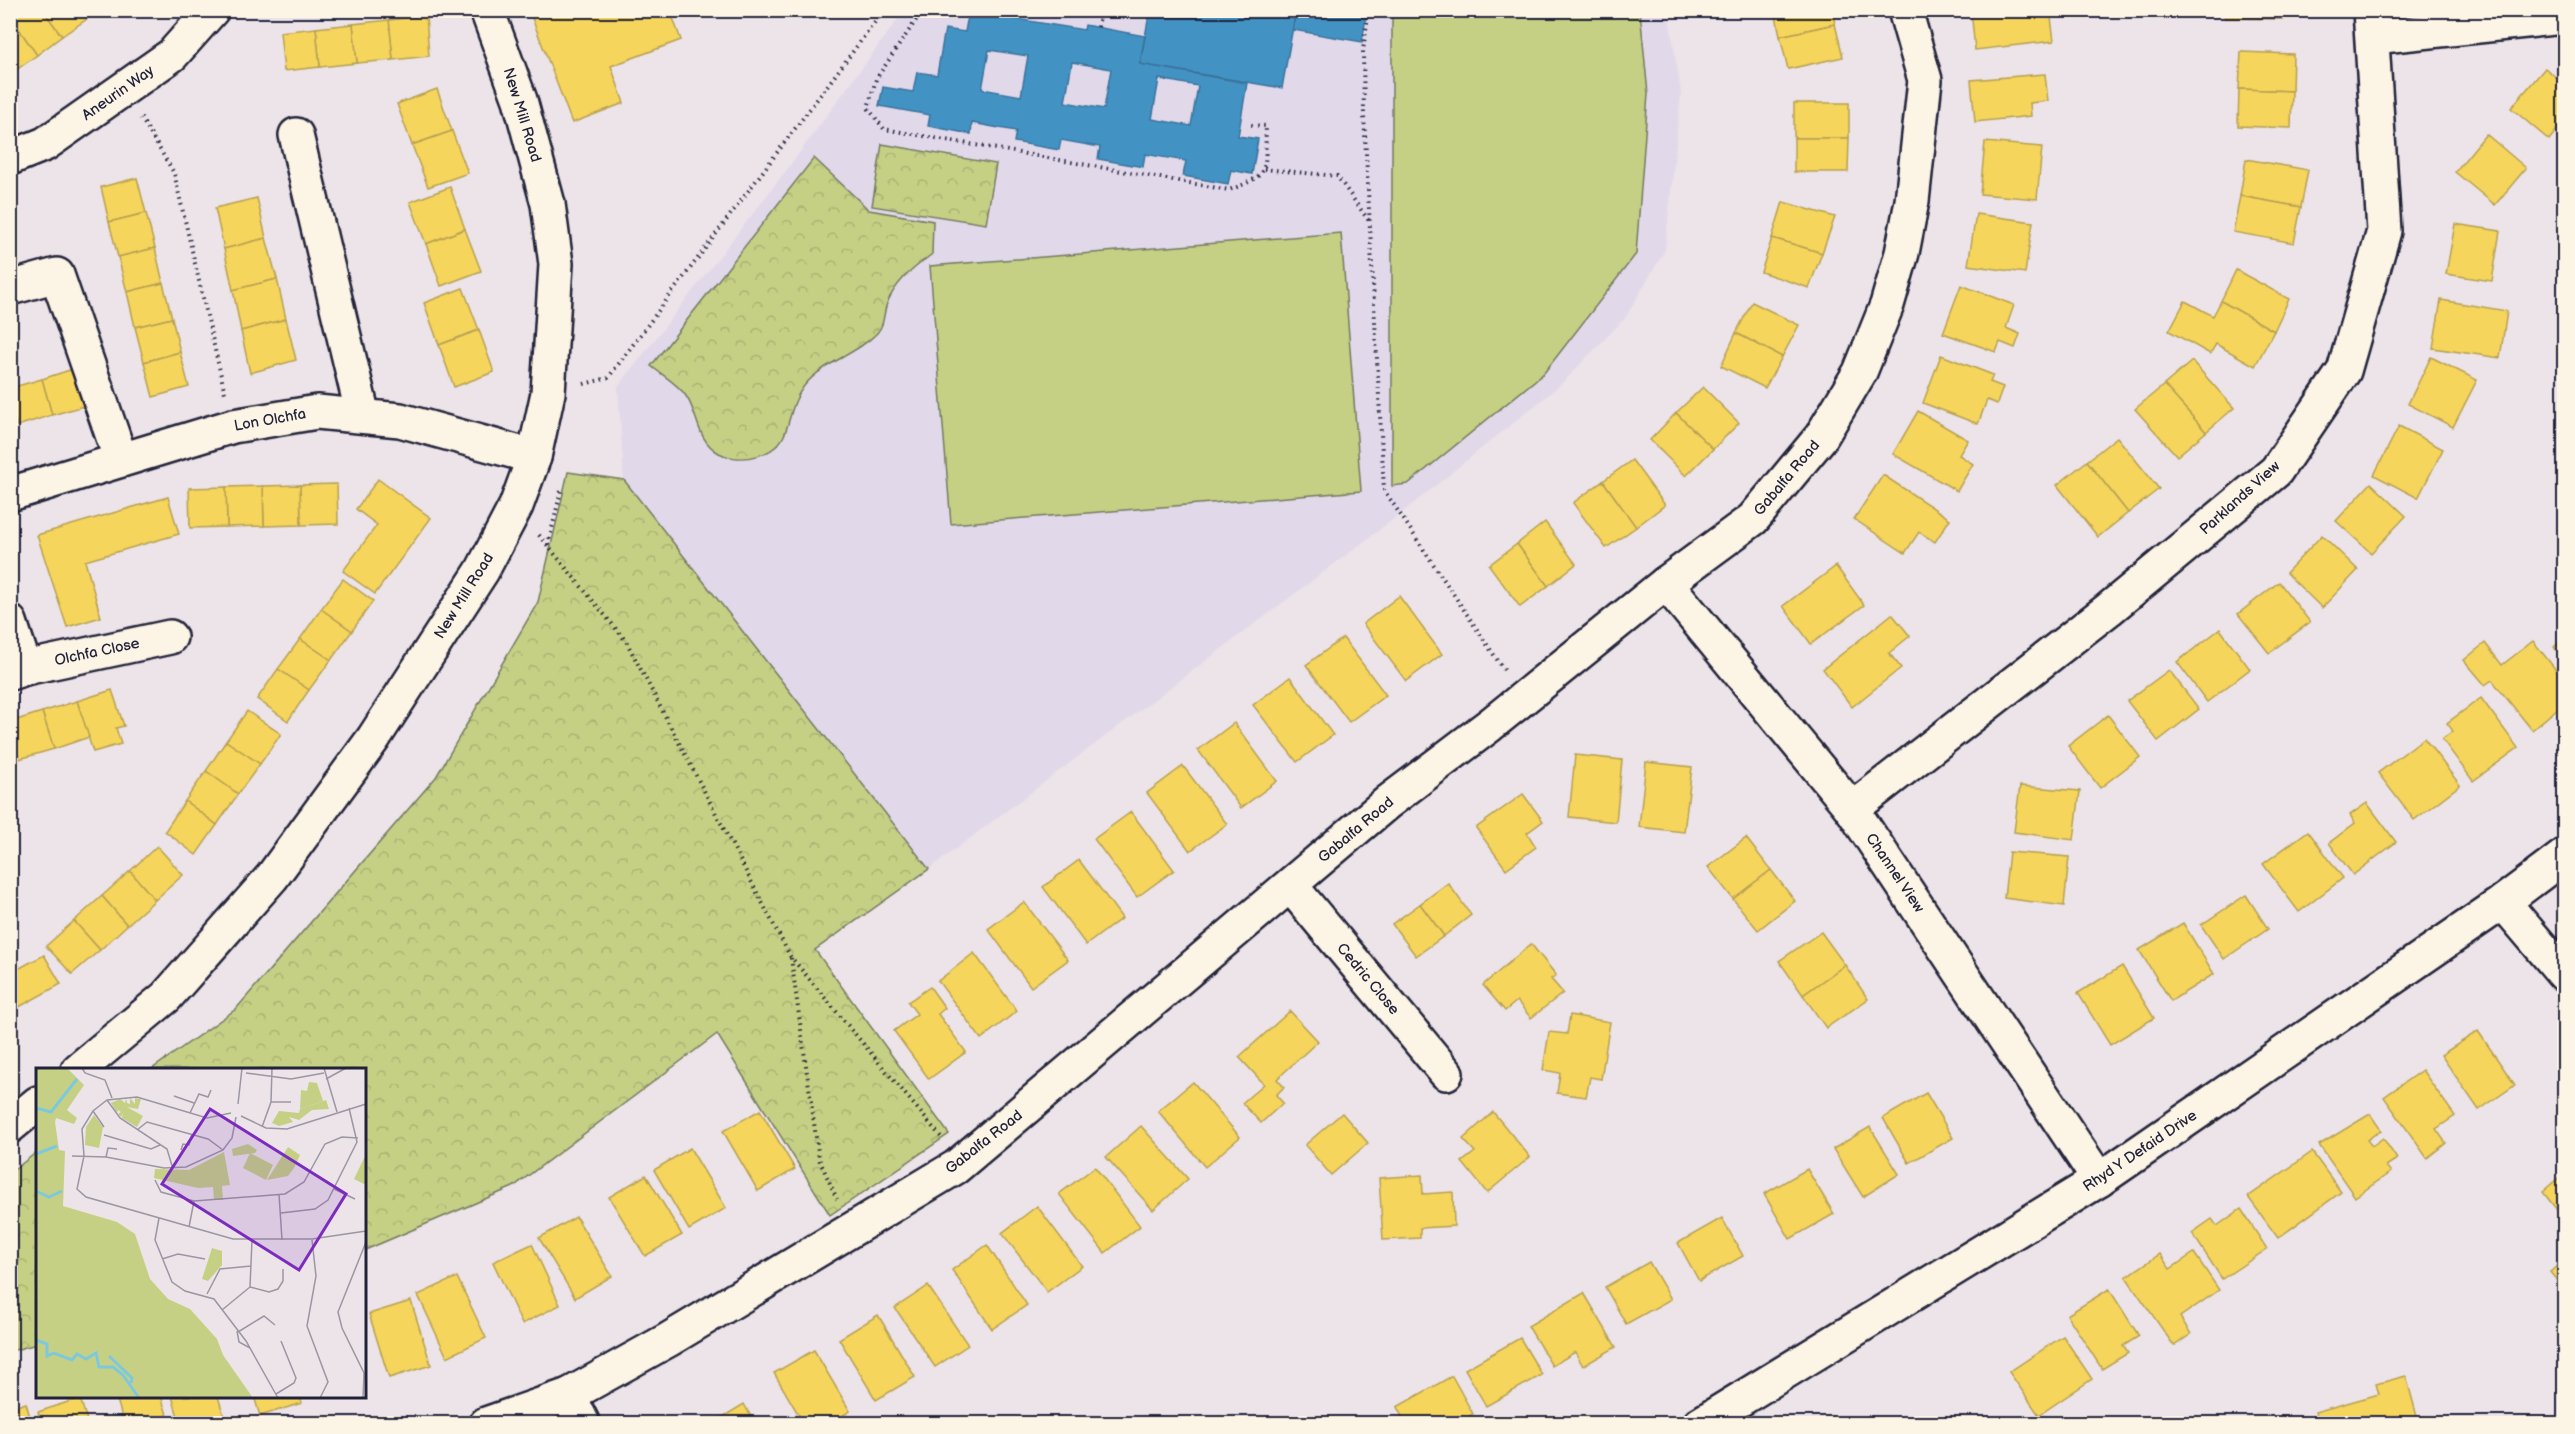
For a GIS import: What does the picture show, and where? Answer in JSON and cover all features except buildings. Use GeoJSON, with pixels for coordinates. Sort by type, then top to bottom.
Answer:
{"type":"FeatureCollection","features":[{"type":"Feature","properties":{"kind":"street","name":"Aneurin Way"},"geometry":{"type":"LineString","coordinates":[[10,158],[45,144],[172,55],[212,10]]}},
{"type":"Feature","properties":{"kind":"street","name":"New Mill Road"},"geometry":{"type":"LineString","coordinates":[[80,1068],[166,997],[272,877],[373,739],[482,571],[516,507],[534,457],[548,393],[556,264],[548,204],[520,100],[487,10]]}},
{"type":"Feature","properties":{"kind":"street","name":"Gabalfa Road"},"geometry":{"type":"LineString","coordinates":[[486,1424],[576,1409],[851,1230],[962,1163],[1388,802],[1523,698],[1666,583],[1753,519],[1821,437],[1860,372],[1887,305],[1902,253],[1912,201],[1925,80],[1905,10]]}},
{"type":"Feature","properties":{"kind":"street"},"geometry":{"type":"LineString","coordinates":[[2371,24],[2565,17]]}},
{"type":"Feature","properties":{"kind":"street","name":"Parklands View"},"geometry":{"type":"LineString","coordinates":[[1852,809],[2109,609],[2276,471],[2344,371],[2384,231],[2371,24]]}},
{"type":"Feature","properties":{"kind":"street"},"geometry":{"type":"LineString","coordinates":[[296,135],[363,416]]}},
{"type":"Feature","properties":{"kind":"street"},"geometry":{"type":"LineString","coordinates":[[10,288],[57,275],[121,460]]}},
{"type":"Feature","properties":{"kind":"street","name":"Lon Olchfa"},"geometry":{"type":"LineString","coordinates":[[10,494],[233,426],[317,412],[400,420],[534,457]]}},
{"type":"Feature","properties":{"kind":"street","name":"Channel View"},"geometry":{"type":"LineString","coordinates":[[1666,583],[1852,809],[2099,1180]]}},
{"type":"Feature","properties":{"kind":"street","name":"Olchfa Close"},"geometry":{"type":"LineString","coordinates":[[10,622],[18,670],[170,637]]}},
{"type":"Feature","properties":{"kind":"street","name":"Rhyd Y Defaid Drive"},"geometry":{"type":"LineString","coordinates":[[1700,1424],[2099,1180],[2502,902],[2565,856]]}},
{"type":"Feature","properties":{"kind":"street","name":"Cedric Close"},"geometry":{"type":"LineString","coordinates":[[1290,886],[1446,1073]]}},
{"type":"Feature","properties":{"kind":"street"},"geometry":{"type":"LineString","coordinates":[[2502,902],[2565,974]]}},
{"type":"Feature","properties":{"kind":"street"},"geometry":{"type":"LineString","coordinates":[[10,1126],[36,1105]]}},
{"type":"Feature","properties":{"kind":"path"},"geometry":{"type":"LineString","coordinates":[[548,393],[608,378],[884,10]]}},
{"type":"Feature","properties":{"kind":"path"},"geometry":{"type":"LineString","coordinates":[[923,10],[876,79],[868,108],[884,129],[1229,190],[1258,180],[1264,169],[1266,126],[1251,125]]}},
{"type":"Feature","properties":{"kind":"path"},"geometry":{"type":"LineString","coordinates":[[1098,27],[1101,10]]}},
{"type":"Feature","properties":{"kind":"path"},"geometry":{"type":"LineString","coordinates":[[1369,10],[1363,50],[1384,490],[1523,698]]}},
{"type":"Feature","properties":{"kind":"path"},"geometry":{"type":"LineString","coordinates":[[124,90],[174,173],[233,426]]}},
{"type":"Feature","properties":{"kind":"path"},"geometry":{"type":"LineString","coordinates":[[1264,169],[1337,176],[1370,223]]}},
{"type":"Feature","properties":{"kind":"path"},"geometry":{"type":"LineString","coordinates":[[516,507],[626,641],[790,956],[962,1163]]}},
{"type":"Feature","properties":{"kind":"path"},"geometry":{"type":"LineString","coordinates":[[790,956],[819,1159],[851,1230]]}},
{"type":"Feature","properties":{"kind":"shaded area"},"geometry":{"type":"Polygon","coordinates":[[[904,11],[1668,11],[1681,93],[1665,250],[1625,318],[1560,385],[1399,515],[929,869],[624,480],[618,387],[789,167],[904,11]]]}},
{"type":"Feature","properties":{"kind":"green space"},"geometry":{"type":"Polygon","coordinates":[[[1392,11],[1640,11],[1648,94],[1636,254],[1544,373],[1408,484],[1392,486],[1392,11]]]}},
{"type":"Feature","properties":{"kind":"green space"},"geometry":{"type":"Polygon","coordinates":[[[882,144],[996,164],[986,224],[872,206],[882,144]]]}},
{"type":"Feature","properties":{"kind":"green space"},"geometry":{"type":"Polygon","coordinates":[[[814,158],[869,210],[933,221],[932,254],[906,276],[891,295],[880,330],[869,341],[820,371],[804,386],[795,403],[785,433],[774,448],[766,453],[747,458],[727,456],[712,448],[706,441],[683,392],[651,366],[814,158]]]}},
{"type":"Feature","properties":{"kind":"green space"},"geometry":{"type":"Polygon","coordinates":[[[1341,233],[1361,491],[951,524],[930,266],[1341,233]]]}},
{"type":"Feature","properties":{"kind":"green space"},"geometry":{"type":"Polygon","coordinates":[[[568,472],[624,480],[929,869],[815,950],[949,1134],[830,1215],[717,1034],[513,1187],[366,1250],[366,1068],[153,1068],[236,1009],[436,777],[538,602],[568,472]]]}},
{"type":"Feature","properties":{"kind":"green space"},"geometry":{"type":"Polygon","coordinates":[[[36,1153],[36,1344],[11,1351],[11,1172],[36,1153]]]}}]}
